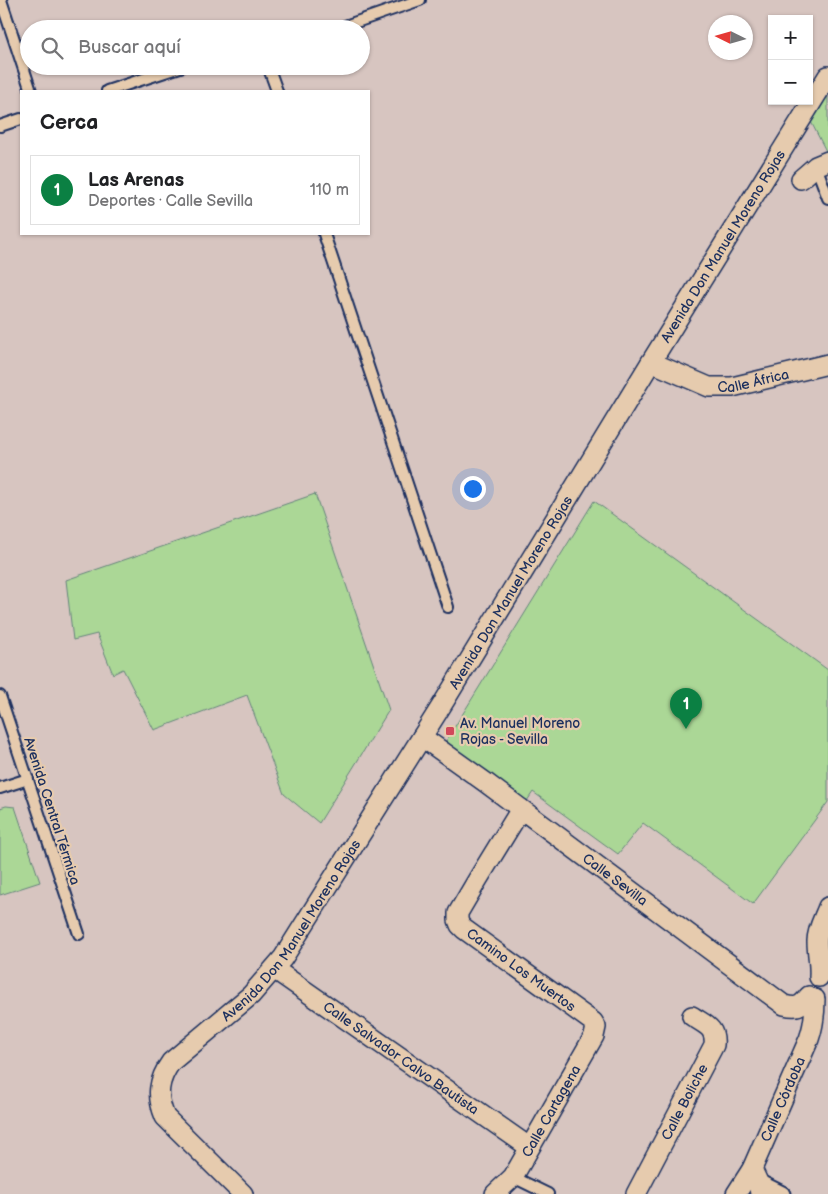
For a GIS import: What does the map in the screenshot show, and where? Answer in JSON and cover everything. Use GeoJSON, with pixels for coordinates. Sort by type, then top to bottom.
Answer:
{"type":"FeatureCollection","features":[{"type":"Feature","properties":{"kind":"street","name":"Avenida Don Manuel Moreno Rojas"},"geometry":{"type":"LineString","coordinates":[[242,1194],[165,1117],[158,1095],[164,1071],[171,1062],[251,995],[288,950],[422,737],[828,76]]}},
{"type":"Feature","properties":{"kind":"street"},"geometry":{"type":"LineString","coordinates":[[802,179],[822,164]]}},
{"type":"Feature","properties":{"kind":"street","name":"Calle África"},"geometry":{"type":"LineString","coordinates":[[651,362],[709,387],[732,387],[828,364]]}},
{"type":"Feature","properties":{"kind":"street","name":"Calle Sevilla"},"geometry":{"type":"LineString","coordinates":[[422,737],[784,1004],[798,1006],[812,997]]}},
{"type":"Feature","properties":{"kind":"street","name":"Camino Los Muertos"},"geometry":{"type":"LineString","coordinates":[[521,809],[458,913],[458,920],[464,929],[593,1022]]}},
{"type":"Feature","properties":{"kind":"street","name":"Calle Córdoba"},"geometry":{"type":"LineString","coordinates":[[736,1194],[757,1182],[813,1027],[815,1015],[812,997],[822,997],[827,992],[828,988],[822,969],[817,941],[818,930],[828,907]]}},
{"type":"Feature","properties":{"kind":"street","name":"Calle Salvador Calvo Bautista"},"geometry":{"type":"LineString","coordinates":[[274,969],[529,1148]]}},
{"type":"Feature","properties":{"kind":"street","name":"Calle Boliche"},"geometry":{"type":"LineString","coordinates":[[636,1194],[714,1045],[715,1037],[713,1030],[692,1016]]}},
{"type":"Feature","properties":{"kind":"street","name":"Calle Cartagena"},"geometry":{"type":"LineString","coordinates":[[495,1194],[513,1176],[594,1036],[596,1027],[593,1022]]}},
{"type":"Feature","properties":{"kind":"street"},"geometry":{"type":"LineString","coordinates":[[757,1182],[782,1194]]}},
{"type":"Feature","properties":{"kind":"lane"},"geometry":{"type":"LineString","coordinates":[[1,0],[20,60]]}},
{"type":"Feature","properties":{"kind":"lane"},"geometry":{"type":"LineString","coordinates":[[362,20],[420,0]]}},
{"type":"Feature","properties":{"kind":"lane"},"geometry":{"type":"LineString","coordinates":[[25,75],[30,90]]}},
{"type":"Feature","properties":{"kind":"lane"},"geometry":{"type":"LineString","coordinates":[[110,90],[156,75]]}},
{"type":"Feature","properties":{"kind":"lane"},"geometry":{"type":"LineString","coordinates":[[271,75],[277,90]]}},
{"type":"Feature","properties":{"kind":"lane"},"geometry":{"type":"LineString","coordinates":[[0,126],[20,119]]}},
{"type":"Feature","properties":{"kind":"lane"},"geometry":{"type":"LineString","coordinates":[[822,164],[828,198]]}},
{"type":"Feature","properties":{"kind":"lane"},"geometry":{"type":"LineString","coordinates":[[324,235],[448,607]]}},
{"type":"Feature","properties":{"kind":"lane","name":"Avenida Central Térmica"},"geometry":{"type":"LineString","coordinates":[[0,696],[79,934]]}},
{"type":"Feature","properties":{"kind":"lane"},"geometry":{"type":"LineString","coordinates":[[0,788],[28,779]]}},
{"type":"Feature","properties":{"kind":"lane"},"geometry":{"type":"LineString","coordinates":[[513,1176],[548,1194]]}},
{"type":"Feature","properties":{"kind":"green space"},"geometry":{"type":"Polygon","coordinates":[[[828,76],[828,155],[806,112],[810,105],[813,105],[813,101],[828,76]]]}},
{"type":"Feature","properties":{"kind":"green space"},"geometry":{"type":"Polygon","coordinates":[[[315,494],[389,710],[319,823],[284,794],[247,695],[154,730],[123,669],[113,674],[97,634],[73,640],[66,580],[315,494]]]}},
{"type":"Feature","properties":{"kind":"green space"},"geometry":{"type":"Polygon","coordinates":[[[594,501],[828,670],[828,802],[753,904],[643,823],[618,854],[533,792],[525,804],[446,741],[594,501]]]}},
{"type":"Feature","properties":{"kind":"green space"},"geometry":{"type":"Polygon","coordinates":[[[6,806],[15,807],[40,882],[0,895],[0,808],[6,806]]]}},
{"type":"Feature","properties":{"kind":"place","name":"Las Arenas"},"geometry":{"type":"Point","coordinates":[686,729]}},
{"type":"Feature","properties":{"kind":"place","name":"Av. Manuel Moreno Rojas - Sevilla"},"geometry":{"type":"Point","coordinates":[450,731]}}]}
